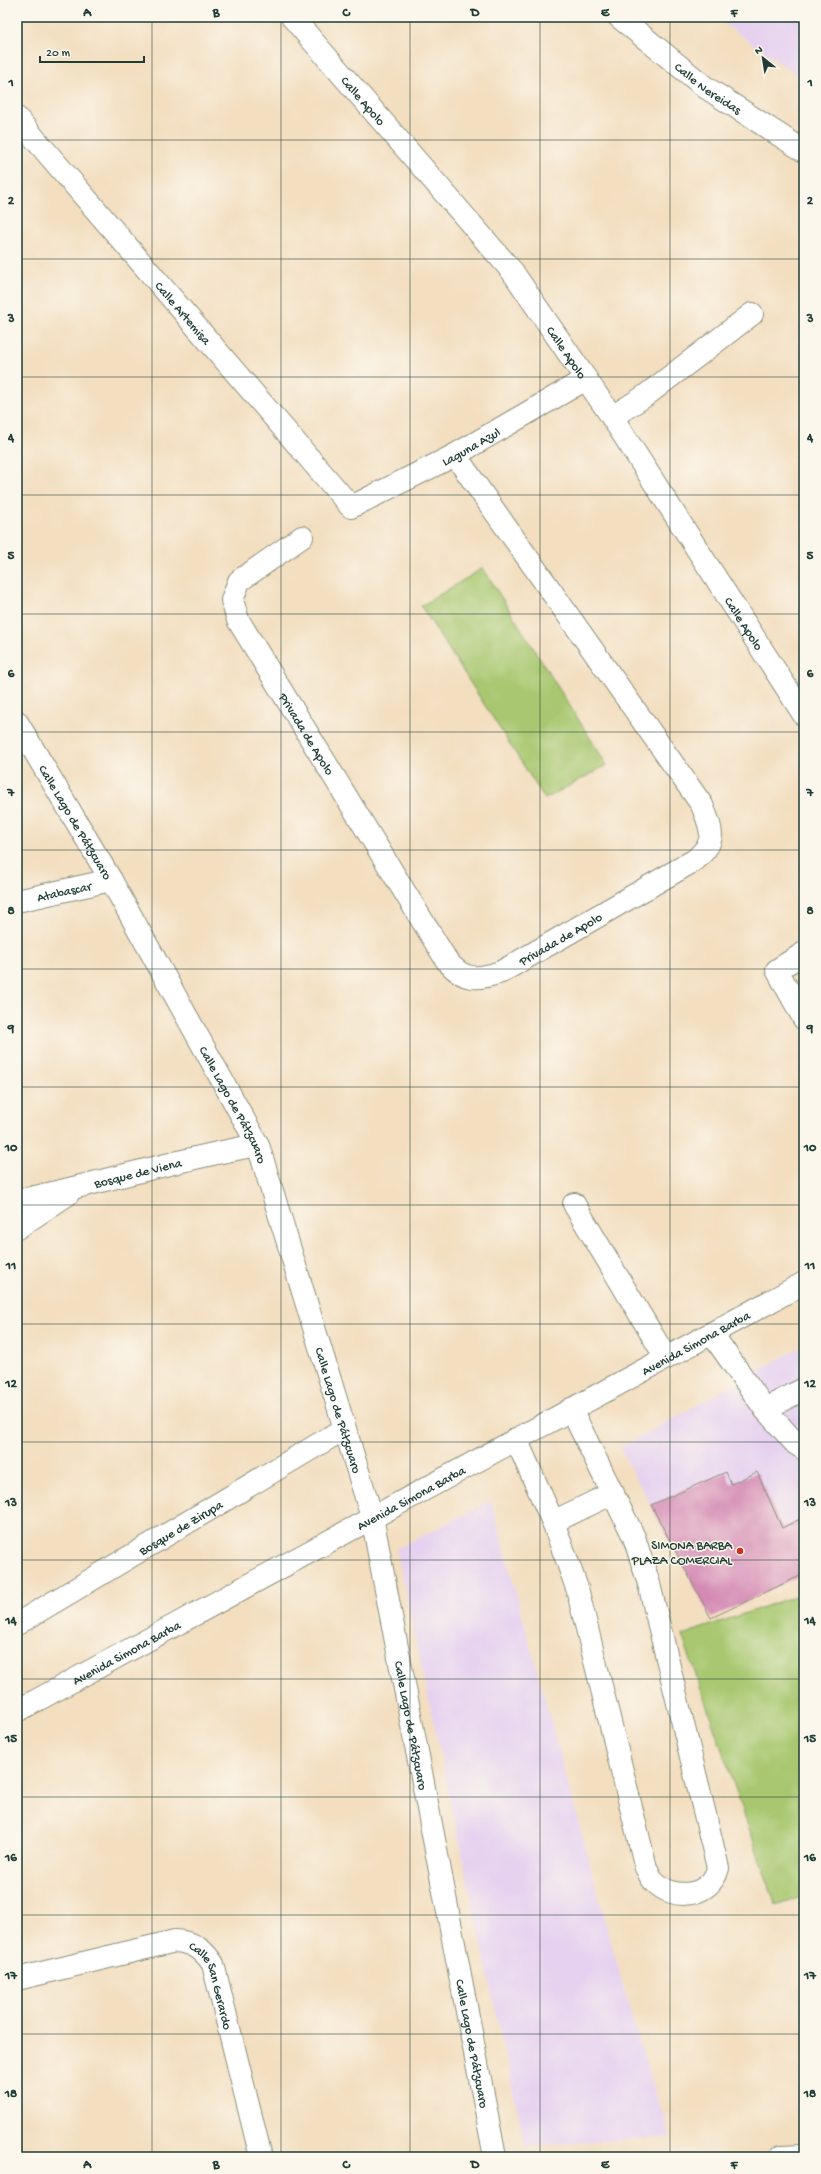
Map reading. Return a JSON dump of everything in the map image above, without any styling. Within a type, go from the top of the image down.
[{"type":"street","name":"Calle Apolo","points":[[292,17],[512,271],[612,417],[804,715]]},
{"type":"street","name":"Calle Nereidas","points":[[619,17],[706,86],[804,151]]},
{"type":"street","name":"Calle Artemisa","points":[[17,118],[351,507]]},
{"type":"street","points":[[612,417],[645,396],[752,314]]},
{"type":"street","name":"Laguna Azul","points":[[351,507],[455,455],[586,379]]},
{"type":"street","name":"Privada de Apolo","points":[[302,537],[239,581],[232,600],[238,620],[447,961],[456,971],[466,977],[484,978],[501,972],[695,860],[706,851],[711,842],[711,831],[702,805],[455,455]]},
{"type":"street","name":"Calle Lago de Pátzcuaro","points":[[17,722],[111,880],[258,1145],[372,1517],[495,2157]]},
{"type":"street","name":"Atabascar","points":[[17,901],[111,880]]},
{"type":"street","points":[[804,953],[777,970],[804,1019]]},
{"type":"street","name":"Bosque de Viena","points":[[17,1201],[76,1188],[210,1153],[258,1145]]},
{"type":"street","points":[[17,1228],[76,1188]]},
{"type":"street","points":[[574,1204],[666,1358]]},
{"type":"street","name":"Avenida Simona Barba","points":[[17,1711],[804,1283]]},
{"type":"street","points":[[712,1334],[765,1409],[795,1443],[804,1449]]},
{"type":"street","points":[[765,1409],[804,1389]]},
{"type":"street","points":[[516,1439],[552,1522],[578,1588],[646,1868],[652,1880],[657,1885],[672,1893],[685,1895],[693,1894],[708,1886],[713,1881],[718,1868],[717,1858],[649,1584],[634,1537],[571,1409]]},
{"type":"street","name":"Bosque de Zirupa","points":[[17,1624],[344,1429]]},
{"type":"street","points":[[552,1522],[613,1492]]},
{"type":"street","name":"Calle San Gerardo","points":[[17,1979],[175,1941],[186,1942],[206,1953],[214,1964],[261,2157]]},
{"type":"street","points":[[780,2157],[804,2156]]},
{"type":"shaded area","points":[[715,17],[804,17],[804,80]]},
{"type":"shaded area","points":[[804,1345],[804,1574],[711,1618],[620,1448]]},
{"type":"shaded area","points":[[491,1501],[633,2022],[670,2137],[525,2146],[396,1549]]},
{"type":"green space","points":[[483,568],[607,765],[545,799],[421,606]]},
{"type":"green space","points":[[804,1593],[804,1896],[776,1906],[682,1635]]},
{"type":"building","name":"SIMONA BARBA PLAZA COMERCIAL","points":[[726,1472],[731,1484],[757,1472],[782,1528],[804,1517],[804,1574],[711,1618],[651,1505]]},
{"type":"place","name":"SIMONA BARBA PLAZA COMERCIAL","points":[[740,1551]]}]
